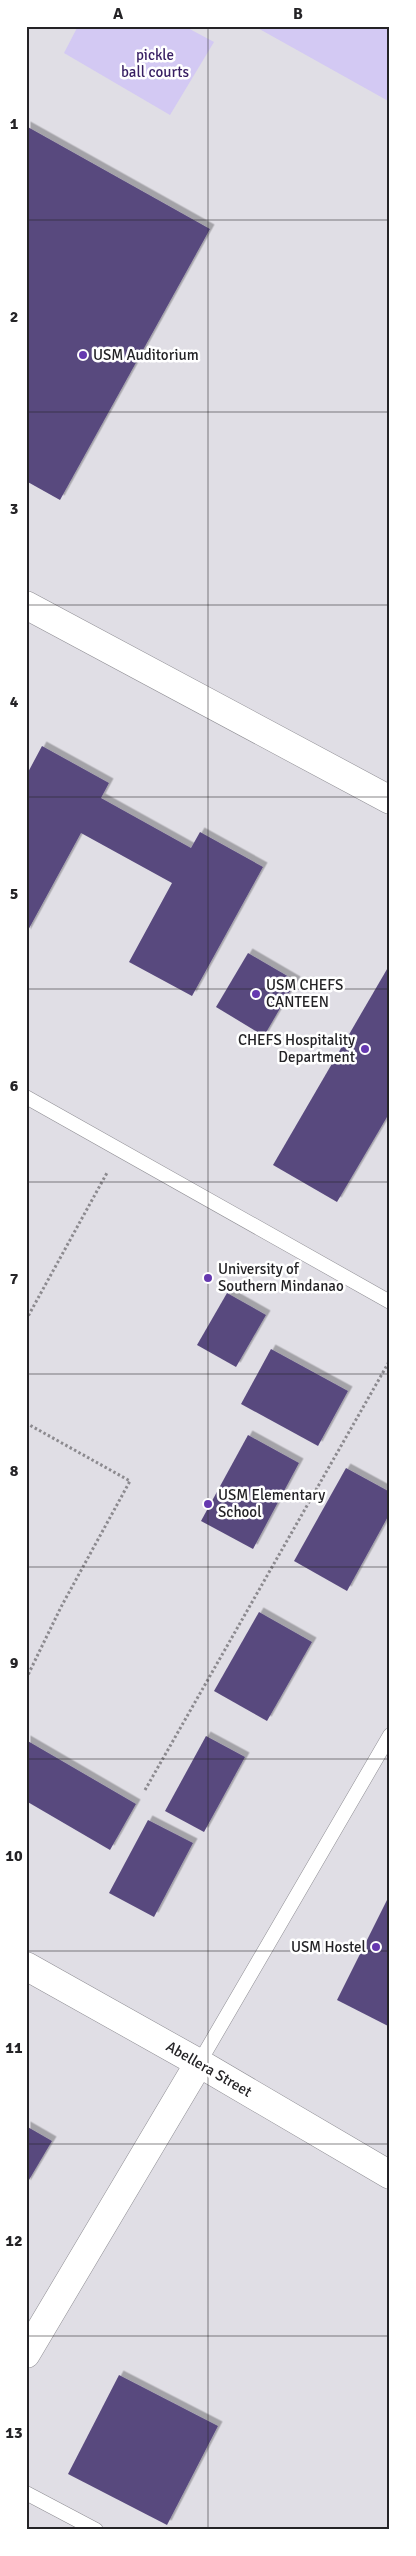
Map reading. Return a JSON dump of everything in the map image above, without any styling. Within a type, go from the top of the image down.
[{"type":"street","points":[[26,605],[390,800]]},
{"type":"street","name":"Abellera Street","points":[[26,1966],[198,2063],[390,2175]]},
{"type":"street","points":[[26,2354],[198,2063]]},
{"type":"lane","points":[[26,1097],[390,1302]]},
{"type":"lane","points":[[198,2063],[390,1735]]},
{"type":"lane","points":[[26,2493],[96,2530]]},
{"type":"path","points":[[26,1320],[120,1149]]},
{"type":"path","points":[[145,1790],[390,1360]]},
{"type":"path","points":[[26,1423],[130,1481],[61,1607],[26,1679]]},
{"type":"green space","name":"pickle ball courts","points":[[78,26],[184,26],[214,42],[170,115],[64,53]]},
{"type":"green space","points":[[254,26],[390,26],[390,102]]},
{"type":"building","name":"USM Auditorium","points":[[26,126],[210,229],[60,500],[26,481]]},
{"type":"building","points":[[42,746],[109,783],[101,798],[191,848],[200,832],[263,867],[192,996],[129,962],[172,883],[81,833],[26,934],[26,776]]},
{"type":"building","name":"USM CHEFS CANTEEN","points":[[248,953],[296,981],[264,1036],[216,1007]]},
{"type":"building","name":"CHEFS Hospitality Department","points":[[390,964],[390,1112],[337,1202],[273,1165]]},
{"type":"building","points":[[227,1293],[266,1315],[236,1367],[197,1345]]},
{"type":"building","points":[[271,1349],[348,1391],[318,1446],[241,1404]]},
{"type":"building","points":[[248,1435],[299,1463],[253,1549],[201,1521]]},
{"type":"building","points":[[346,1468],[390,1492],[390,1513],[347,1591],[294,1561]]},
{"type":"building","points":[[259,1612],[312,1642],[267,1721],[214,1691]]},
{"type":"building","points":[[206,1736],[245,1757],[204,1832],[165,1811]]},
{"type":"building","points":[[26,1740],[136,1804],[110,1850],[26,1801]]},
{"type":"building","points":[[148,1820],[193,1843],[154,1917],[109,1893]]},
{"type":"building","name":"USM Hostel","points":[[390,1894],[390,2027],[337,2000]]},
{"type":"building","points":[[26,2126],[52,2141],[26,2185]]},
{"type":"building","points":[[119,2375],[218,2426],[167,2525],[68,2474]]},
{"type":"place","name":"USM Auditorium","points":[[83,355]]},
{"type":"place","name":"USM CHEFS CANTEEN","points":[[256,994]]},
{"type":"place","name":"CHEFS Hospitality Department","points":[[365,1049]]},
{"type":"place","name":"University of Southern Mindanao","points":[[208,1278]]},
{"type":"place","name":"USM Elementary School","points":[[208,1504]]},
{"type":"place","name":"USM Hostel","points":[[376,1947]]}]
